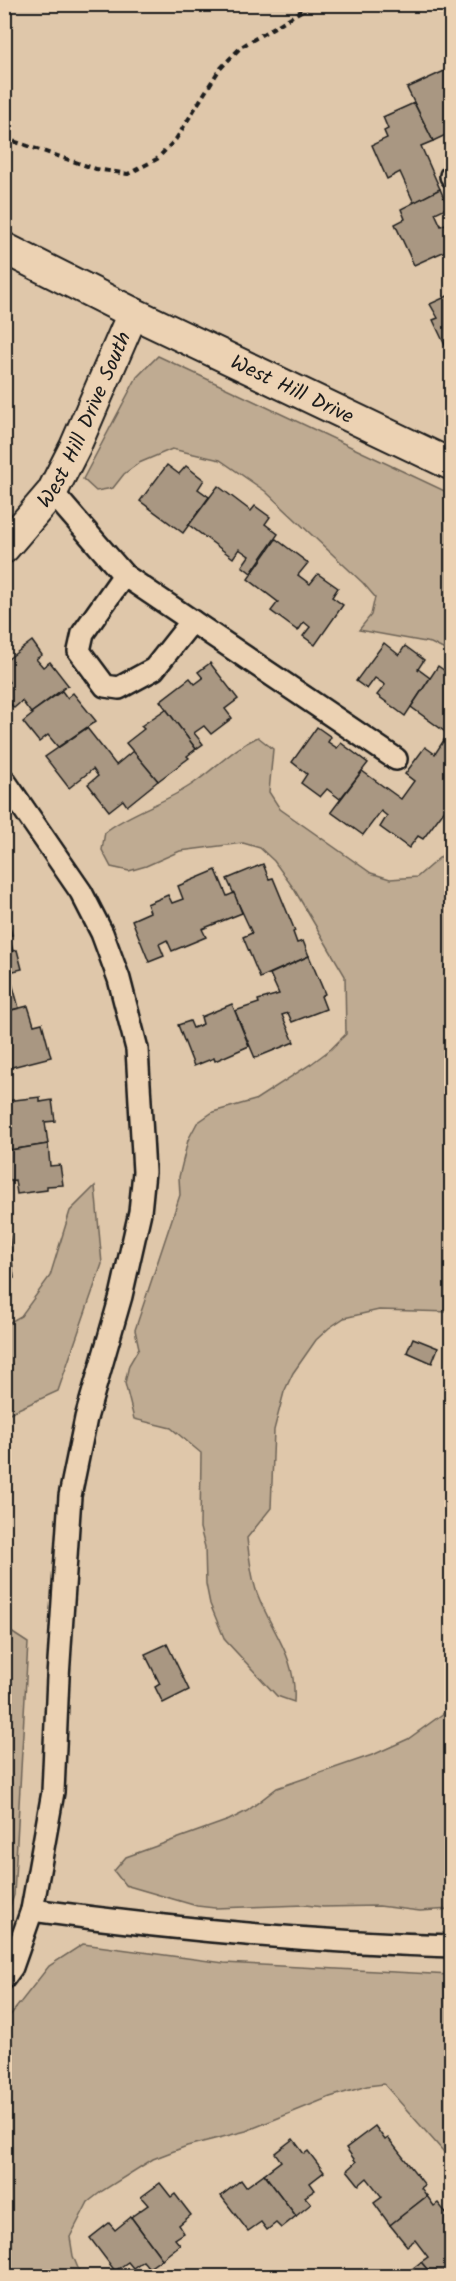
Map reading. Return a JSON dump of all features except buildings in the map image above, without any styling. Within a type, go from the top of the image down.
[{"type":"street","name":"West Hill Drive","points":[[4,248],[133,313],[452,465]]},
{"type":"street","name":"West Hill Drive South","points":[[4,548],[52,492],[75,447],[133,313]]},
{"type":"street","points":[[52,492],[124,575],[396,759]]},
{"type":"street","points":[[124,575],[83,633],[80,651],[105,686],[119,688],[154,669],[192,621]]},
{"type":"street","points":[[4,780],[81,892],[102,933],[119,980],[137,1050],[144,1172],[140,1212],[121,1296],[86,1418],[70,1496],[53,1792],[32,1910],[12,1967],[4,1978]]},
{"type":"street","points":[[32,1910],[138,1924],[271,1937],[452,1946]]},
{"type":"path","points":[[4,138],[96,169],[128,174],[157,159],[176,139],[219,70],[241,47],[313,4]]},
{"type":"shaded area","points":[[158,356],[451,494],[451,653],[431,643],[359,630],[371,615],[375,597],[265,491],[220,460],[172,449],[139,463],[124,474],[113,488],[96,491],[83,479],[137,377]]},
{"type":"shaded area","points":[[258,737],[273,749],[269,792],[280,809],[371,873],[390,879],[417,877],[452,847],[451,1312],[379,1310],[344,1318],[316,1340],[293,1373],[284,1392],[274,1430],[271,1508],[247,1538],[257,1593],[292,1671],[294,1702],[277,1696],[225,1640],[210,1604],[206,1584],[205,1547],[200,1528],[201,1453],[171,1428],[134,1419],[125,1383],[129,1365],[139,1348],[135,1330],[180,1195],[179,1177],[188,1140],[197,1123],[213,1112],[255,1100],[331,1049],[346,1034],[345,976],[294,889],[274,861],[260,848],[243,843],[180,851],[129,871],[111,867],[102,850],[105,832],[126,818],[183,790],[240,747]]},
{"type":"shaded area","points":[[95,1186],[102,1264],[58,1391],[5,1415],[5,1325],[21,1316],[50,1276],[70,1211]]},
{"type":"shaded area","points":[[5,1628],[28,1643],[14,1895],[5,1921]]},
{"type":"shaded area","points":[[451,1708],[451,1909],[420,1911],[379,1906],[305,1905],[215,1908],[197,1906],[125,1885],[114,1871],[126,1857],[229,1820],[247,1811],[277,1788],[375,1754],[408,1739]]},
{"type":"shaded area","points":[[83,1944],[224,1963],[451,1975],[451,2160],[384,2084],[367,2086],[330,2097],[246,2131],[187,2146],[153,2159],[88,2202],[70,2237],[79,2276],[5,2276],[5,2022],[49,1966]]}]
